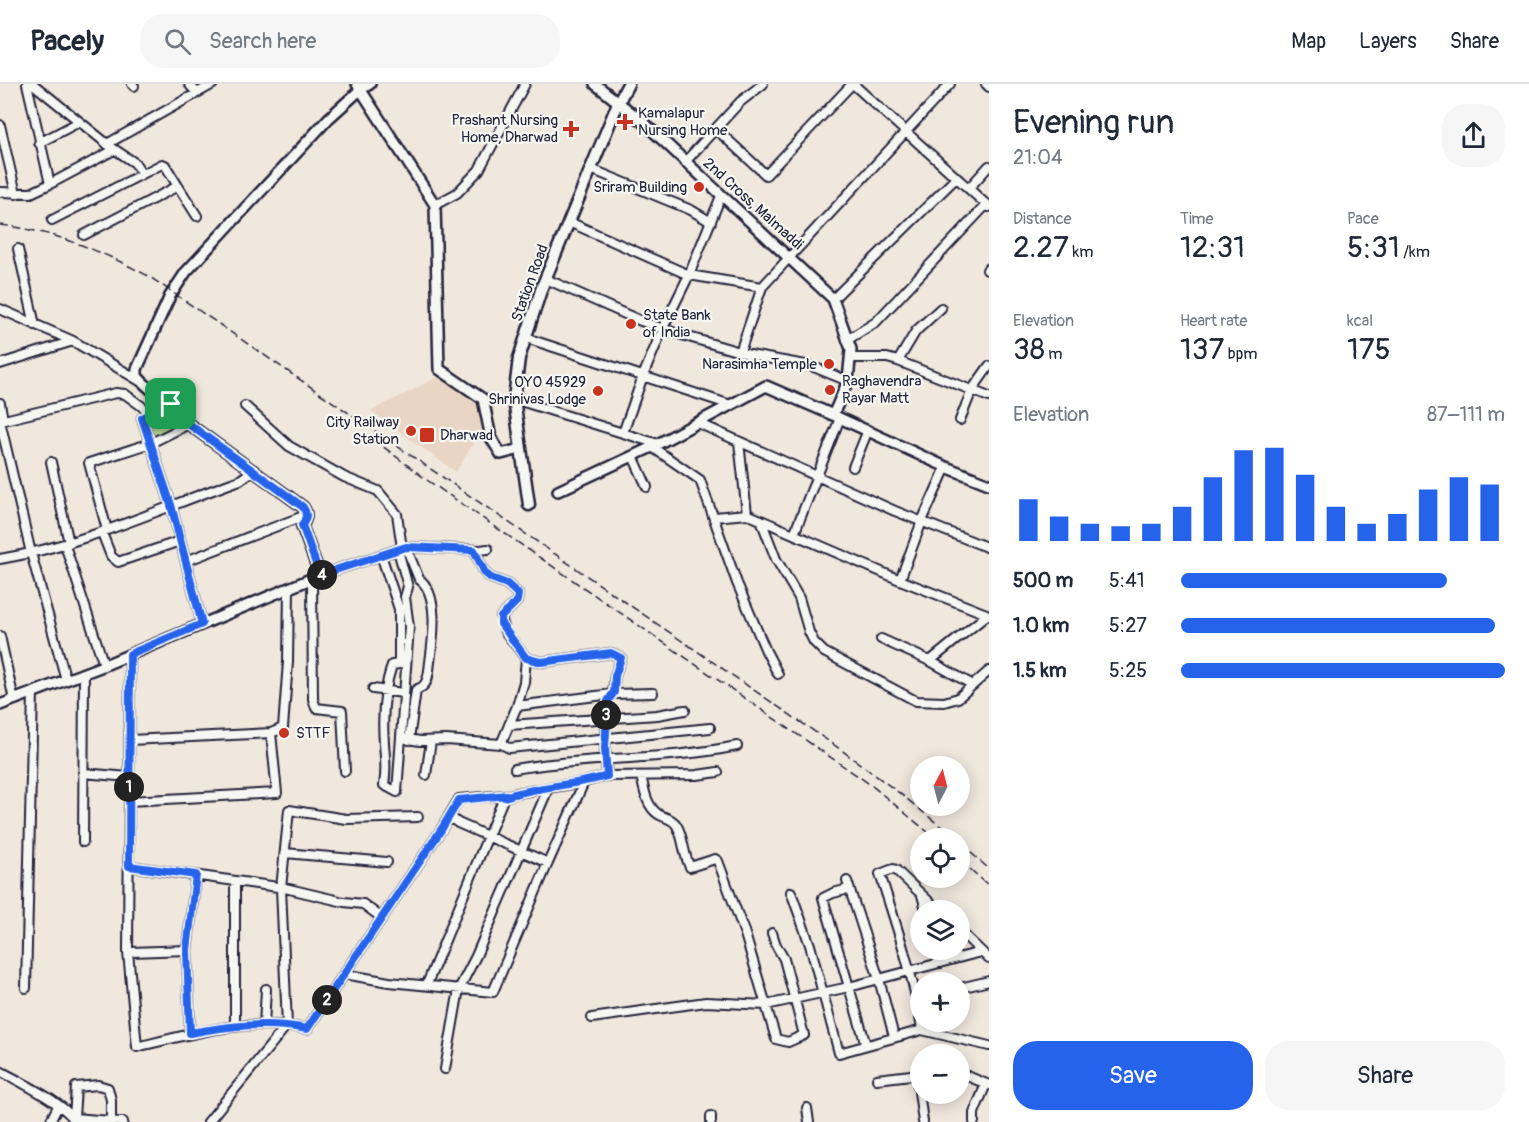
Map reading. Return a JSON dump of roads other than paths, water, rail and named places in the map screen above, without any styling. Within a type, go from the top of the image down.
[{"type":"main road","name":"Station Road","points":[[529,505],[514,399],[519,358],[546,279],[618,103],[628,84]]},
{"type":"street","points":[[27,84],[50,184]]},
{"type":"street","points":[[33,84],[111,147],[135,163],[142,174]]},
{"type":"street","points":[[189,84],[197,93]]},
{"type":"street","points":[[0,192],[16,194],[36,192],[213,84]]},
{"type":"street","points":[[142,382],[137,376],[137,369],[170,296],[186,272],[358,87],[370,84]]},
{"type":"street","points":[[435,205],[456,193],[479,170],[525,84]]},
{"type":"street","name":"2nd Cross, Malmaddi","points":[[594,84],[642,121],[833,299],[851,349],[848,381],[837,416]]},
{"type":"street","points":[[685,162],[740,102],[763,84]]},
{"type":"street","points":[[716,129],[766,175],[853,84],[988,205],[876,322],[847,340]]},
{"type":"street","points":[[740,352],[762,287],[950,84]]},
{"type":"street","points":[[358,87],[435,205],[439,369],[483,399],[491,438],[501,454],[520,449]]},
{"type":"street","points":[[39,143],[79,122]]},
{"type":"street","points":[[0,124],[4,161],[16,194]]},
{"type":"street","points":[[52,220],[163,164],[197,216]]},
{"type":"street","points":[[969,188],[989,166]]},
{"type":"street","points":[[591,169],[691,210],[711,222]]},
{"type":"street","points":[[833,299],[957,177]]},
{"type":"street","points":[[84,235],[178,186]]},
{"type":"street","points":[[623,433],[642,376],[689,275],[721,196]]},
{"type":"street","points":[[569,222],[689,275],[762,287]]},
{"type":"street","points":[[18,249],[35,325]]},
{"type":"street","points":[[546,279],[612,309],[663,328],[740,352],[811,366],[848,381]]},
{"type":"street","points":[[898,361],[916,331],[941,308]]},
{"type":"street","points":[[0,309],[73,341],[142,382],[171,404],[189,424],[254,470],[306,511],[302,525],[316,577],[313,699],[316,708],[342,711],[345,771]]},
{"type":"street","points":[[526,338],[731,405]]},
{"type":"street","points":[[0,364],[73,341]]},
{"type":"street","points":[[850,358],[887,358],[898,361],[989,397]]},
{"type":"street","points":[[960,420],[972,390],[989,366]]},
{"type":"street","points":[[558,491],[655,446],[766,386],[989,484]]},
{"type":"street","points":[[1,420],[116,393],[125,394],[151,414]]},
{"type":"street","points":[[514,399],[623,433],[655,446],[700,480],[737,583],[778,674]]},
{"type":"street","points":[[0,403],[1,420],[31,553],[66,680]]},
{"type":"street","points":[[171,404],[142,418],[171,505],[202,624]]},
{"type":"street","points":[[245,406],[289,446],[344,477],[378,491],[397,514],[408,587],[405,597],[409,627],[403,693],[405,739]]},
{"type":"street","points":[[794,534],[837,416]]},
{"type":"street","points":[[698,423],[989,548]]},
{"type":"street","points":[[180,542],[118,562],[111,556],[89,463],[151,443],[189,424]]},
{"type":"street","points":[[853,467],[868,430]]},
{"type":"street","points":[[739,442],[747,514]]},
{"type":"street","points":[[633,456],[647,487]]},
{"type":"street","points":[[51,462],[67,544],[104,665]]},
{"type":"street","points":[[900,580],[922,521],[946,467]]},
{"type":"street","points":[[0,559],[67,544],[104,532],[240,480],[254,470]]},
{"type":"street","points":[[714,517],[747,514],[988,615],[930,661]]},
{"type":"street","points":[[186,561],[306,515]]},
{"type":"street","points":[[761,520],[776,559],[799,598],[809,632],[814,642],[824,652],[916,701],[944,702],[958,698],[989,671]]},
{"type":"street","points":[[381,555],[399,609],[399,664],[392,665],[386,690],[384,742],[387,764],[384,785],[397,792],[405,739],[416,690],[424,685],[428,677],[434,629],[430,595],[402,548]]},
{"type":"street","points":[[0,705],[104,665],[316,577],[402,548],[488,549]]},
{"type":"street","points":[[474,550],[485,573],[507,584],[518,594],[517,601],[501,617],[501,624],[526,658],[541,662],[611,653],[621,658],[612,694],[608,701],[607,776]]},
{"type":"street","points":[[130,740],[271,733],[283,728],[290,588]]},
{"type":"street","points":[[0,636],[14,700]]},
{"type":"street","points":[[881,639],[930,661],[973,685]]},
{"type":"street","points":[[130,654],[128,952],[137,1047],[190,1033],[235,1025],[287,1025],[307,1029],[459,800],[507,795],[504,797],[489,837],[455,912],[427,984]]},
{"type":"street","points":[[501,744],[524,682],[526,658]]},
{"type":"street","points":[[83,842],[84,673]]},
{"type":"street","points":[[373,689],[403,693]]},
{"type":"street","points":[[26,988],[33,692]]},
{"type":"street","points":[[517,706],[612,694],[653,693]]},
{"type":"street","points":[[509,725],[657,715],[686,710]]},
{"type":"street","points":[[405,739],[501,744],[508,748],[710,728]]},
{"type":"street","points":[[129,801],[277,793],[271,733]]},
{"type":"street","points":[[426,775],[431,741]]},
{"type":"street","points":[[515,769],[541,764],[696,753],[737,746]]},
{"type":"street","points":[[504,797],[607,776],[697,775],[718,772]]},
{"type":"street","points":[[83,773],[129,777]]},
{"type":"street","points":[[641,776],[644,791],[652,809],[659,815],[670,819],[677,826],[690,867],[715,859],[718,861],[745,934],[776,1039],[788,1042],[804,1035],[784,959],[772,933]]},
{"type":"street","points":[[344,974],[390,982],[493,992],[584,782]]},
{"type":"street","points":[[445,1069],[459,988],[548,789]]},
{"type":"street","points":[[208,1122],[287,1025],[281,888],[289,810],[346,819],[418,817]]},
{"type":"street","points":[[449,816],[459,823],[548,863]]},
{"type":"street","points":[[285,853],[387,862]]},
{"type":"street","points":[[129,866],[281,888],[344,902],[363,903],[382,918]]},
{"type":"street","points":[[910,970],[880,874],[893,869],[927,900]]},
{"type":"street","points":[[190,1033],[187,950],[196,875]]},
{"type":"street","points":[[235,881],[235,1025]]},
{"type":"street","points":[[866,1045],[823,898],[848,885],[879,979],[894,1037]]},
{"type":"street","points":[[791,892],[810,945],[839,1053],[914,1032]]},
{"type":"street","points":[[921,894],[923,900]]},
{"type":"street","points":[[970,942],[989,960]]},
{"type":"street","points":[[131,952],[187,950]]},
{"type":"street","points":[[592,1018],[706,1002],[766,1005],[796,1000],[981,952]]},
{"type":"street","points":[[970,986],[989,981]]},
{"type":"street","points":[[264,1025],[266,989]]},
{"type":"street","points":[[930,1032],[989,1046]]},
{"type":"street","points":[[0,1071],[26,1084],[74,1120],[123,1122]]},
{"type":"street","points":[[878,1079],[910,1075]]},
{"type":"street","points":[[970,1077],[987,1084],[974,1113],[974,1122]]},
{"type":"street","points":[[74,1120],[76,1087],[98,1085],[108,1089],[111,1100],[111,1120]]},
{"type":"street","points":[[921,1104],[923,1122]]},
{"type":"street","points":[[50,1122],[58,1106]]},
{"type":"street","points":[[807,1108],[809,1122]]},
{"type":"railway","points":[[0,225],[59,237],[114,259],[150,277],[840,749],[943,828]]},
{"type":"railway","points":[[373,439],[427,480],[871,785],[923,828]]},
{"type":"railway","points":[[970,852],[989,869]]},
{"type":"railway","points":[[970,869],[989,886]]},
{"type":"place","name":"Kamalapur Nursing Home","points":[[625,122]]},
{"type":"place","name":"Prashant Nursing Home, Dharwad","points":[[571,129]]},
{"type":"place","name":"Sriram Building","points":[[699,187]]},
{"type":"place","name":"State Bank of India","points":[[631,324]]},
{"type":"place","name":"Narasimha Temple","points":[[829,364]]},
{"type":"place","name":"Raghavendra Rayar Matt","points":[[830,390]]},
{"type":"place","name":"OYO 45929 Shrinivas Lodge","points":[[598,391]]},
{"type":"place","name":"City Railway Station","points":[[411,431]]},
{"type":"place","name":"Dharwad","points":[[427,435]]},
{"type":"place","name":"STTF","points":[[284,733]]}]
